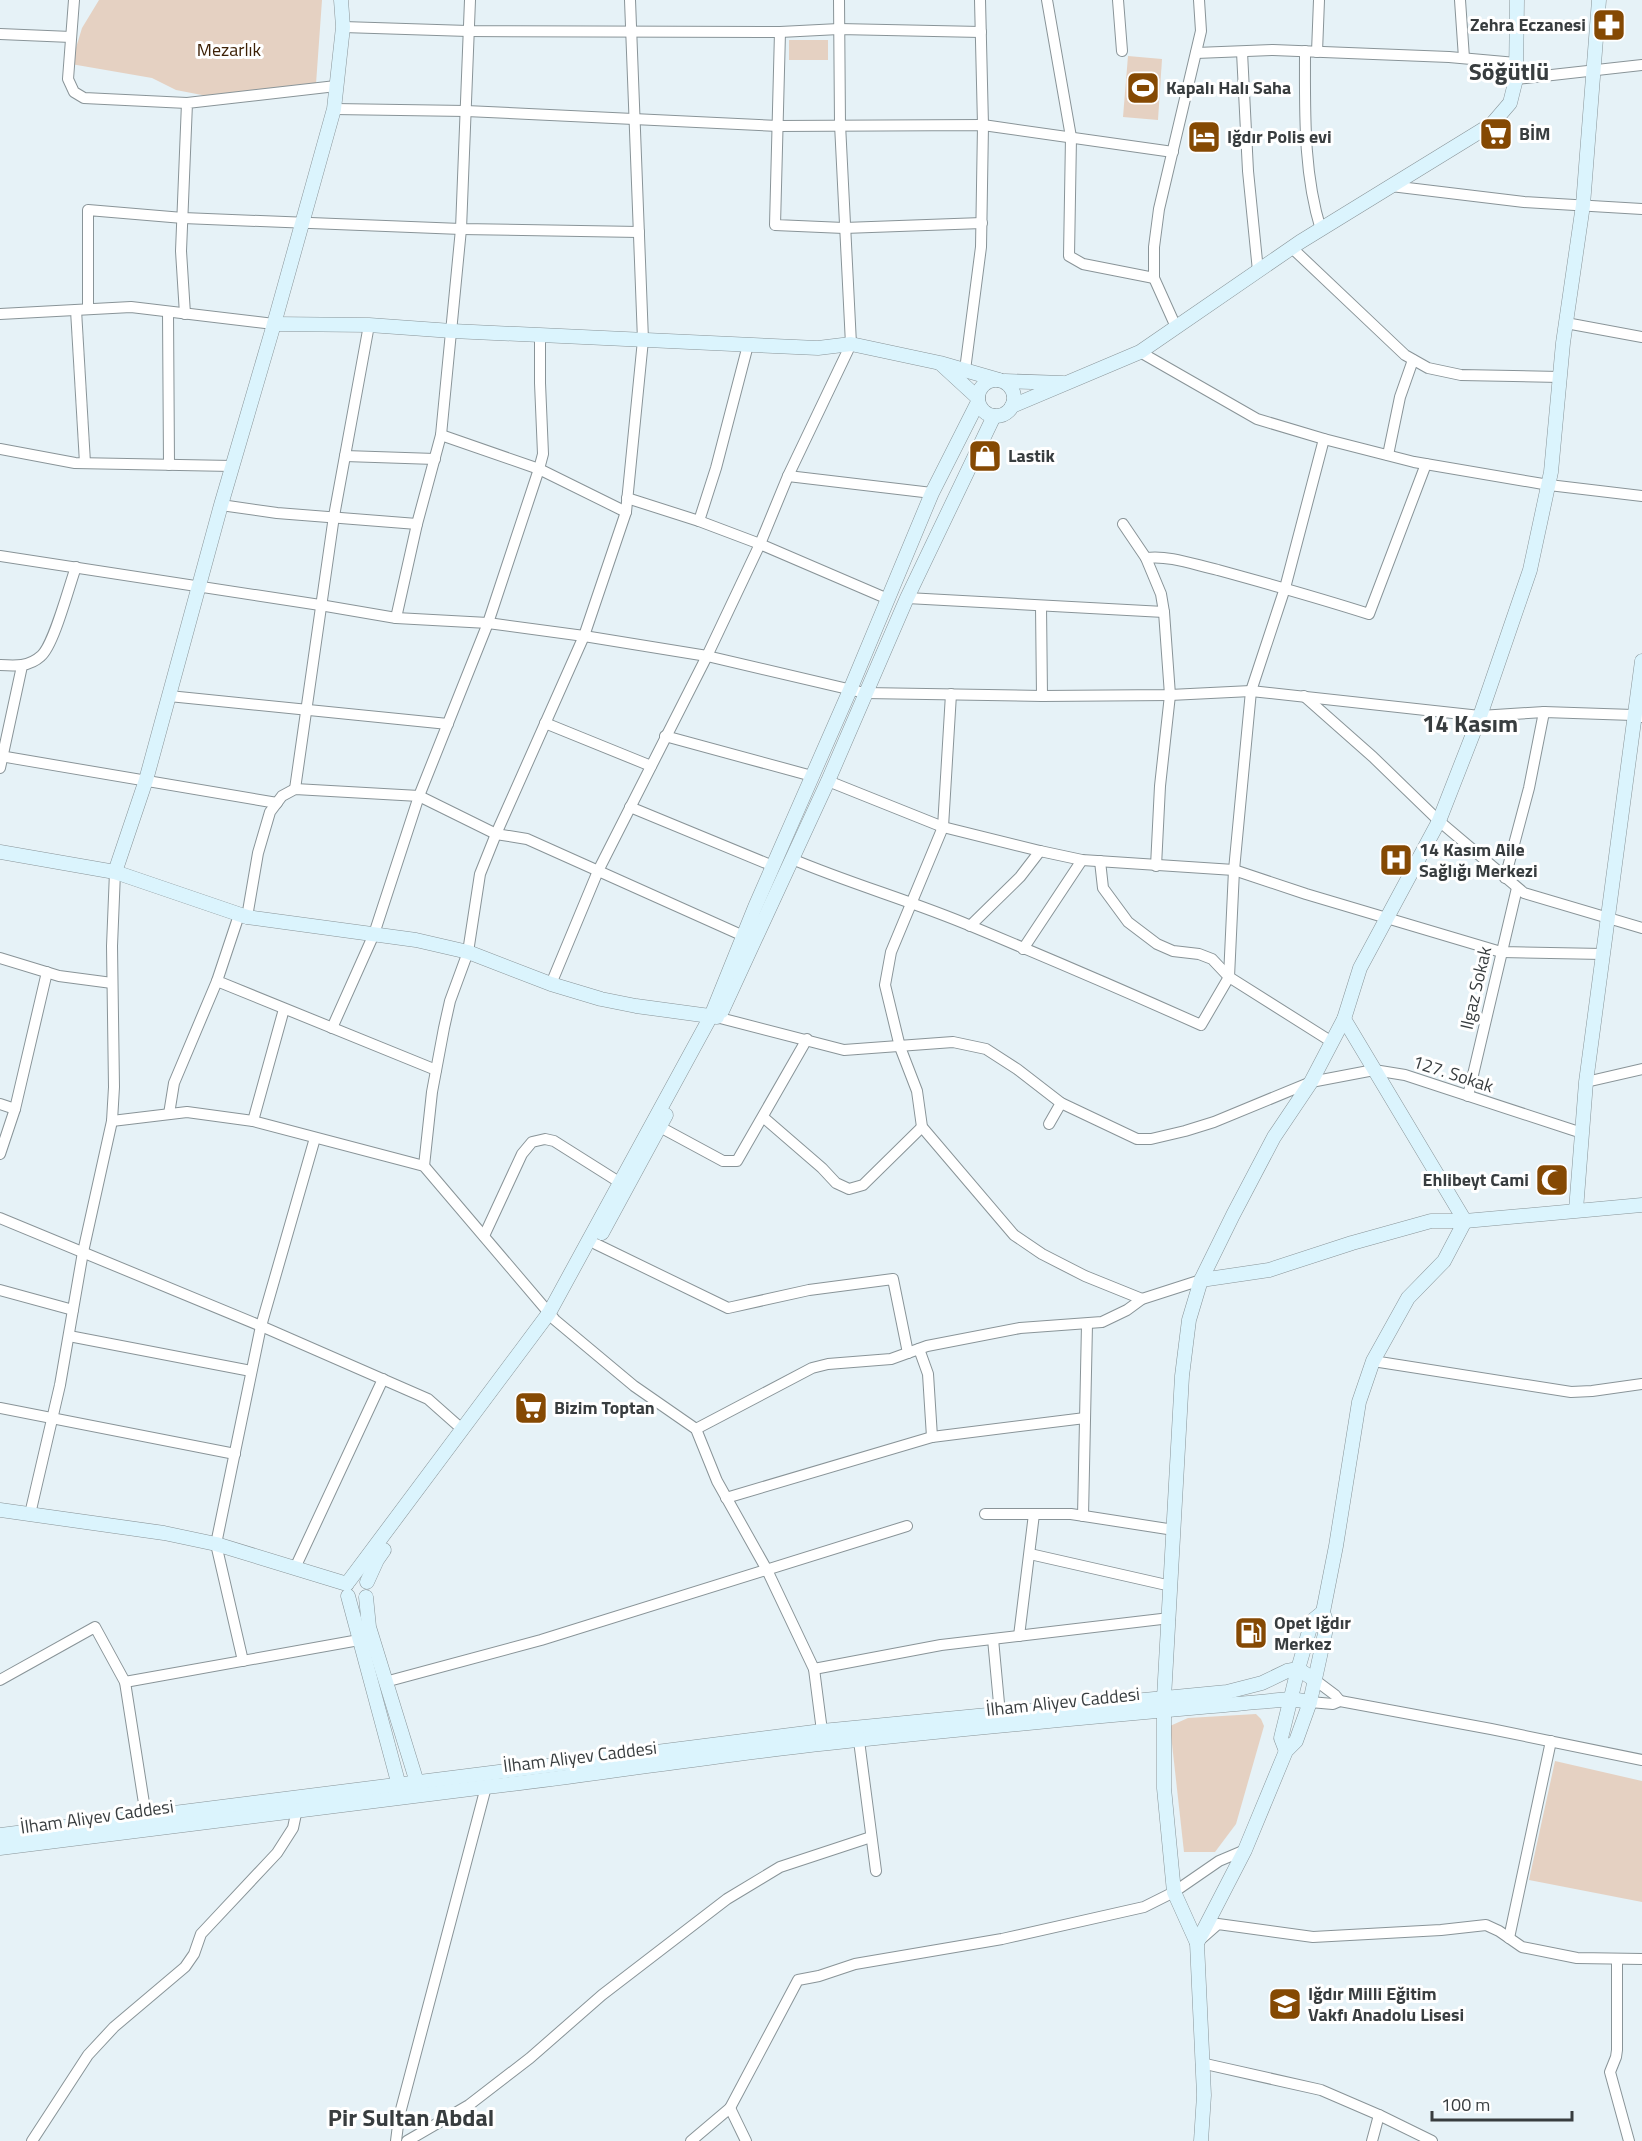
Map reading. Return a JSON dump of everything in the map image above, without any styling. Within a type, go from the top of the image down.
[{"type":"street","points":[[74,0],[68,79],[71,90],[84,98],[187,103],[336,86]]},
{"type":"street","points":[[30,1514],[53,1418],[83,1252],[112,1121],[114,1087],[112,946],[115,872],[146,780],[221,505],[334,109],[343,27],[341,0]]},
{"type":"street","points":[[396,618],[417,524],[441,435],[461,229],[470,0]]},
{"type":"street","points":[[424,1166],[436,1070],[450,1001],[468,952],[480,874],[584,636],[626,512],[643,340],[630,0]]},
{"type":"street","points":[[551,984],[598,871],[707,656],[760,544],[788,476],[851,344],[840,124],[839,0]]},
{"type":"street","points":[[965,370],[981,256],[980,0]]},
{"type":"street","points":[[1047,0],[1071,137],[1069,256],[1083,264],[1154,278]]},
{"type":"street","points":[[1118,0],[1122,51]]},
{"type":"street","points":[[1176,327],[1154,278],[1154,247],[1159,209],[1201,31],[1199,0]]},
{"type":"street","points":[[1319,0],[1311,52],[1306,140],[1315,210],[1321,230]]},
{"type":"street","points":[[1460,0],[1464,58]]},
{"type":"street","points":[[940,363],[978,400],[984,411],[994,416],[1004,413],[1012,406],[1140,352],[1292,248],[1492,124],[1510,103],[1516,79],[1517,0]]},
{"type":"street","points":[[1201,2141],[1204,2113],[1197,1943],[1174,1892],[1164,1788],[1164,1703],[1182,1376],[1189,1320],[1201,1280],[1274,1137],[1311,1082],[1344,1019],[1360,968],[1438,821],[1479,716],[1530,570],[1549,485],[1566,323],[1583,205],[1599,0]]},
{"type":"street","points":[[343,27],[468,31],[780,32],[839,29],[981,32]]},
{"type":"street","points":[[780,32],[775,225],[844,228],[982,223]]},
{"type":"street","points":[[0,34],[71,37]]},
{"type":"street","points":[[1196,54],[1242,51],[1311,52],[1464,58],[1516,63]]},
{"type":"street","points":[[1242,51],[1248,171],[1258,271]]},
{"type":"street","points":[[1516,79],[1642,65]]},
{"type":"street","points":[[184,314],[181,251],[187,103]]},
{"type":"street","points":[[334,109],[466,111],[778,126],[982,125],[1173,152]]},
{"type":"street","points":[[1391,186],[1524,202],[1642,209]]},
{"type":"street","points":[[88,309],[88,210],[183,218],[461,229],[639,232]]},
{"type":"street","points":[[1292,248],[1405,355],[1428,368],[1461,375],[1560,377]]},
{"type":"street","points":[[0,314],[131,307],[274,324],[369,325],[818,348],[851,344],[940,363],[1002,381],[1013,395],[1012,406]]},
{"type":"street","points":[[76,310],[85,463]]},
{"type":"street","points":[[168,312],[169,465]]},
{"type":"street","points":[[1566,323],[1642,337]]},
{"type":"street","points":[[295,789],[334,516],[369,325]]},
{"type":"street","points":[[332,1028],[374,934],[419,796],[488,623],[539,469],[543,454],[540,335]]},
{"type":"street","points":[[699,521],[716,468],[748,345]]},
{"type":"street","points":[[1140,352],[1257,419],[1324,439],[1426,464],[1549,485],[1642,496]]},
{"type":"street","points":[[1388,456],[1400,397],[1413,360]]},
{"type":"street","points":[[418,1788],[369,1627],[367,1582],[377,1560],[552,1316],[596,1244],[660,1127],[715,1017],[749,938],[773,866],[850,690],[932,493],[978,400],[980,388],[994,380],[1068,384]]},
{"type":"street","points":[[749,938],[792,860],[907,598],[994,416]]},
{"type":"street","points":[[441,435],[539,469],[626,512]]},
{"type":"street","points":[[792,860],[970,926],[1089,975],[1201,1025],[1228,976],[1234,870],[1251,691],[1285,588],[1324,439]]},
{"type":"street","points":[[0,449],[85,463],[232,466]]},
{"type":"street","points":[[345,456],[435,459]]},
{"type":"street","points":[[1146,558],[1187,562],[1285,588],[1369,614],[1426,464]]},
{"type":"street","points":[[788,476],[932,493]]},
{"type":"street","points":[[627,498],[760,544],[888,599]]},
{"type":"street","points":[[221,505],[277,513],[417,524]]},
{"type":"street","points":[[1123,524],[1146,558],[1161,594],[1164,612],[1170,695],[1160,786],[1156,866]]},
{"type":"street","points":[[0,556],[396,618],[488,623],[584,636],[707,656],[865,693],[1042,696],[1170,695],[1251,691],[1479,716],[1544,712],[1638,716]]},
{"type":"street","points":[[0,665],[22,666],[41,656],[49,644],[76,567]]},
{"type":"street","points":[[907,598],[1164,612]]},
{"type":"street","points":[[1041,606],[1042,696]]},
{"type":"street","points":[[1575,1210],[1586,1082],[1638,716],[1642,661]]},
{"type":"street","points":[[0,768],[22,666]]},
{"type":"street","points":[[951,694],[943,827],[891,952],[885,985],[900,1047],[917,1092],[922,1127],[1014,1234],[1042,1254],[1084,1276],[1142,1299]]},
{"type":"street","points":[[169,696],[448,724]]},
{"type":"street","points":[[1304,696],[1373,757],[1438,821],[1524,893],[1608,916],[1642,928]]},
{"type":"street","points":[[1505,878],[1529,788],[1544,712]]},
{"type":"street","points":[[546,723],[651,766]]},
{"type":"street","points":[[665,736],[813,776]]},
{"type":"street","points":[[1,756],[277,803]]},
{"type":"street","points":[[828,781],[943,827],[1082,860],[1234,870],[1501,952],[1603,954]]},
{"type":"street","points":[[169,1114],[174,1083],[243,916],[270,812],[282,796],[295,789],[419,796],[496,834],[527,839],[749,938]]},
{"type":"street","points":[[630,807],[773,866]]},
{"type":"street","points":[[970,926],[1020,877],[1040,850]]},
{"type":"street","points":[[0,852],[115,872],[243,916],[416,940],[468,952],[551,984],[601,999],[627,1005],[715,1017]]},
{"type":"street","points":[[1023,949],[1082,860]]},
{"type":"street","points":[[1100,861],[1103,888],[1128,922],[1157,944],[1173,951],[1199,954],[1212,960],[1228,976],[1332,1042]]},
{"type":"street","name":"Ilgaz Sokak","points":[[1468,1095],[1517,888]]},
{"type":"street","points":[[0,958],[59,976],[112,983]]},
{"type":"street","points":[[0,1154],[15,1109],[47,972]]},
{"type":"street","points":[[217,981],[436,1070]]},
{"type":"street","points":[[253,1121],[284,1009]]},
{"type":"street","points":[[400,1791],[359,1640],[348,1587],[463,1430],[552,1316],[619,1182],[715,1017]]},
{"type":"street","name":"127. Sokak","points":[[715,1017],[844,1050],[953,1042],[986,1049],[1017,1069],[1060,1103],[1137,1139],[1151,1139],[1214,1122],[1311,1082],[1374,1070],[1406,1075],[1582,1132]]},
{"type":"street","points":[[1344,1019],[1465,1221]]},
{"type":"street","points":[[660,1127],[723,1161],[736,1161],[807,1039]]},
{"type":"street","points":[[1586,1082],[1642,1069]]},
{"type":"street","points":[[1049,1124],[1060,1103]]},
{"type":"street","points":[[0,1104],[15,1109]]},
{"type":"street","points":[[112,1121],[187,1112],[253,1121],[424,1166],[552,1316],[634,1386],[696,1429],[717,1481],[767,1570],[814,1669],[825,1737]]},
{"type":"street","points":[[763,1117],[836,1183],[849,1189],[863,1185],[922,1127]]},
{"type":"street","points":[[243,1661],[216,1544],[261,1326],[315,1138]]},
{"type":"street","points":[[484,1236],[522,1154],[532,1142],[545,1139],[554,1141],[619,1182]]},
{"type":"street","points":[[696,1429],[812,1368],[828,1364],[891,1359],[913,1351],[1020,1328],[1102,1322],[1127,1310],[1142,1299],[1201,1280],[1269,1270],[1352,1243],[1431,1221],[1465,1221],[1642,1205]]},
{"type":"street","points":[[0,1218],[261,1326],[428,1399],[463,1430]]},
{"type":"street","points":[[1197,1943],[1245,1850],[1286,1751],[1296,1741],[1310,1702],[1327,1624],[1323,1612],[1359,1402],[1373,1362],[1378,1349],[1408,1298],[1444,1261],[1465,1221]]},
{"type":"street","points":[[596,1244],[728,1308],[809,1290],[893,1279],[913,1351],[928,1374],[932,1437]]},
{"type":"street","points":[[0,1290],[74,1310]]},
{"type":"street","points":[[1083,1516],[1087,1324]]},
{"type":"street","points":[[69,1336],[251,1371]]},
{"type":"street","points":[[1373,1362],[1571,1392],[1642,1384]]},
{"type":"street","points":[[295,1568],[383,1379]]},
{"type":"street","points":[[0,1408],[234,1454]]},
{"type":"street","points":[[726,1497],[932,1437],[1085,1418]]},
{"type":"street","points":[[0,1510],[164,1533],[216,1544],[348,1587],[357,1600],[366,1597]]},
{"type":"street","points":[[985,1514],[1083,1516],[1174,1530]]},
{"type":"street","points":[[1019,1636],[1034,1514]]},
{"type":"street","points":[[386,1682],[541,1640],[907,1526]]},
{"type":"street","points":[[1030,1554],[1171,1586]]},
{"type":"street","points":[[348,1587],[356,1577],[367,1582]]},
{"type":"street","points":[[1286,1751],[1281,1738],[1298,1669],[1312,1621],[1323,1612]]},
{"type":"street","points":[[814,1669],[941,1645],[1170,1618]]},
{"type":"street","points":[[0,1680],[95,1627],[125,1682],[146,1816]]},
{"type":"street","points":[[993,1639],[1000,1714]]},
{"type":"street","points":[[125,1682],[359,1640]]},
{"type":"street","points":[[1164,1703],[1227,1692],[1262,1683],[1287,1671],[1298,1669],[1340,1701]]},
{"type":"street","points":[[1164,1703],[1291,1699],[1333,1704],[1340,1701],[1642,1760]]},
{"type":"street","name":"İlham Aliyev Caddesi","points":[[0,1848],[297,1809],[418,1788],[1000,1714],[1164,1703]]},
{"type":"street","name":"İlham Aliyev Caddesi","points":[[858,1733],[1068,1720],[1164,1703]]},
{"type":"street","points":[[858,1733],[876,1871]]},
{"type":"street","name":"İlham Aliyev Caddesi","points":[[418,1788],[486,1787],[825,1737]]},
{"type":"street","points":[[1509,1938],[1551,1741]]},
{"type":"street","points":[[396,2141],[399,2117],[486,1787]]},
{"type":"street","name":"İlham Aliyev Caddesi","points":[[0,1835],[146,1816],[400,1791]]},
{"type":"street","points":[[32,2141],[88,2055],[114,2027],[185,1968],[194,1954],[201,1934],[277,1853],[293,1828],[297,1809]]},
{"type":"street","points":[[407,2141],[469,2105],[530,2058],[602,1995],[727,1899],[780,1867],[871,1838]]},
{"type":"street","points":[[691,2141],[730,2108],[798,1980],[819,1976],[855,1964],[1002,1939],[1144,1907],[1174,1892],[1219,1861],[1245,1850]]},
{"type":"street","points":[[1197,1943],[1218,1924],[1313,1937],[1441,1930],[1486,1925],[1522,1947],[1578,1958],[1642,1959]]},
{"type":"street","points":[[1617,1959],[1617,2050],[1610,2072],[1629,2141]]},
{"type":"street","points":[[1201,2063],[1321,2090],[1432,2141]]},
{"type":"street","points":[[730,2108],[746,2141]]},
{"type":"street","points":[[1372,2141],[1379,2115]]},
{"type":"green space","name":"Mezarlık","points":[[99,0],[322,0],[316,84],[233,101],[176,90],[152,78],[71,64],[82,28]]},
{"type":"green space","points":[[789,40],[828,40],[828,60],[789,60]]},
{"type":"green space","name":"Kapalı Halı Saha","points":[[1128,56],[1162,59],[1158,120],[1123,117]]},
{"type":"green space","points":[[1256,1714],[1264,1726],[1236,1824],[1215,1852],[1184,1852],[1170,1726],[1188,1718]]},
{"type":"green space","points":[[1555,1761],[1642,1781],[1642,1902],[1529,1880]]},
{"type":"place","name":"Zehra Eczanesi","points":[[1609,25]]},
{"type":"place","name":"Kapalı Halı Saha","points":[[1143,88]]},
{"type":"place","name":"BİM","points":[[1496,134]]},
{"type":"place","name":"Iğdır Polis evi","points":[[1204,137]]},
{"type":"place","name":"Lastik","points":[[985,456]]},
{"type":"place","name":"14 Kasım Aile Sağlığı Merkezi","points":[[1396,860]]},
{"type":"place","name":"Ehlibeyt Cami","points":[[1552,1180]]},
{"type":"place","name":"Bizim Toptan","points":[[531,1408]]},
{"type":"place","name":"Opet Iğdır Merkez","points":[[1251,1633]]},
{"type":"place","name":"Iğdır Milli Eğitim Vakfı Anadolu Lisesi","points":[[1285,2004]]},
{"type":"district","name":"Söğütlü","points":[[1509,72]]},
{"type":"district","name":"14 Kasım","points":[[1470,724]]},
{"type":"district","name":"Pir Sultan Abdal","points":[[411,2118]]}]
